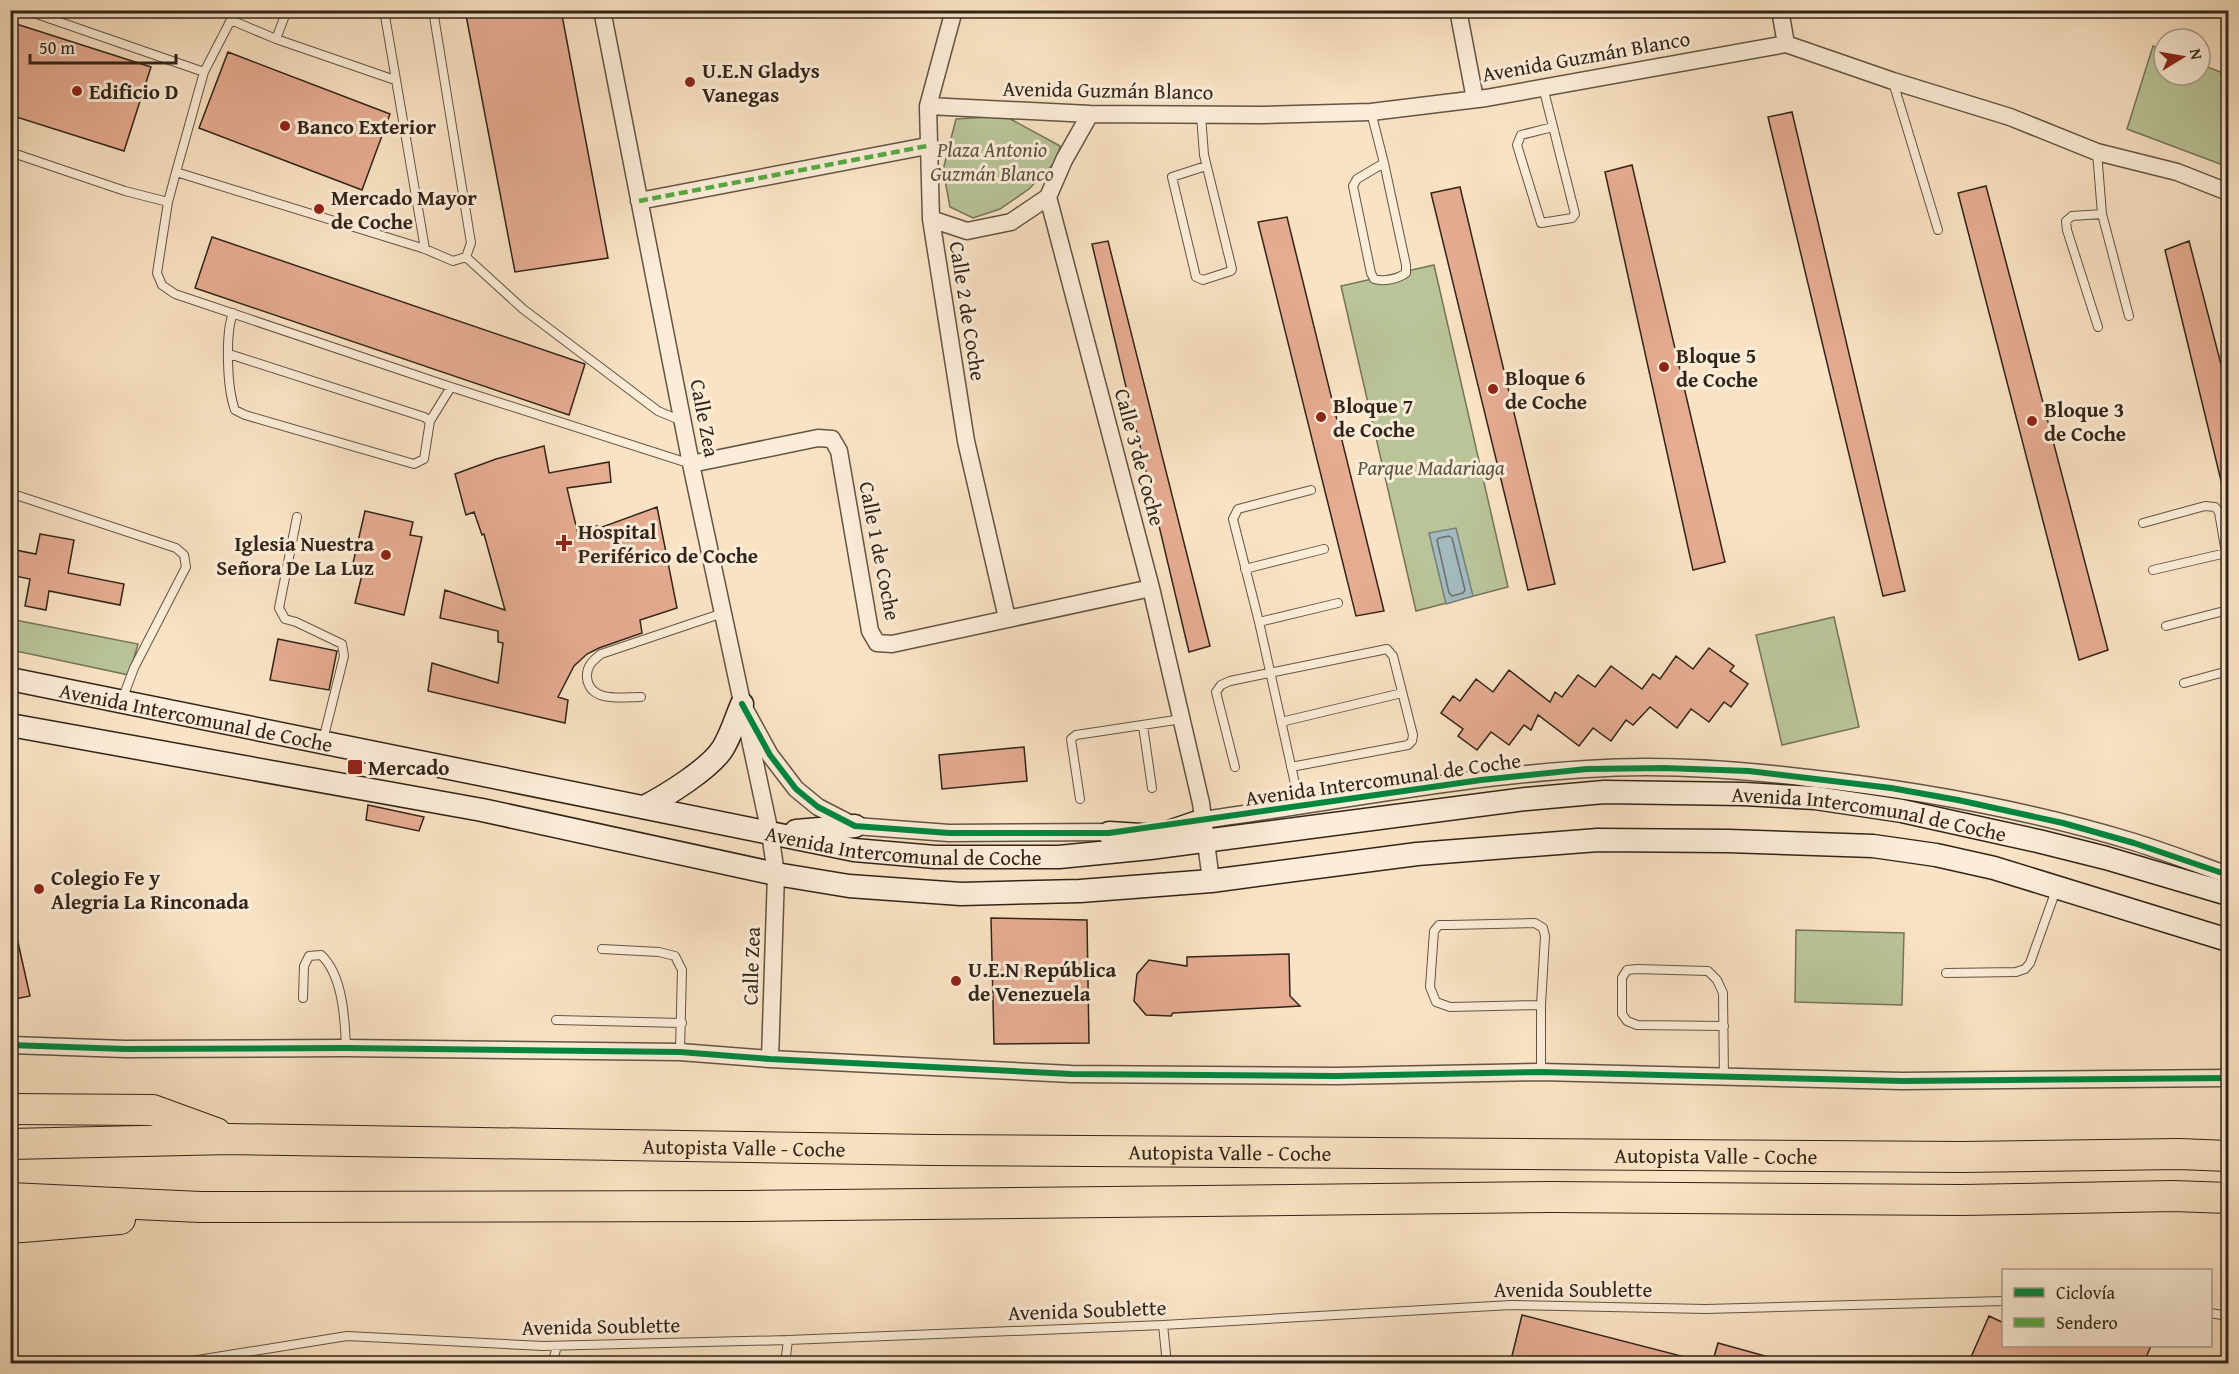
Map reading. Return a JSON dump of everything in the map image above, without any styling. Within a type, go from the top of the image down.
[{"type":"highway","points":[[10,1108],[153,1110],[230,1139]]},
{"type":"highway","name":"Autopista Valle - Coche","points":[[10,1144],[230,1139],[932,1150],[1951,1157],[2179,1154],[2229,1156]]},
{"type":"highway","name":"Autopista Valle - Coche","points":[[252,1207],[761,1206],[1552,1197],[1950,1200],[2173,1196],[2229,1198]]},
{"type":"highway","points":[[10,1198],[200,1207],[252,1207]]},
{"type":"highway","points":[[10,1228],[252,1207]]},
{"type":"main road","name":"Avenida Intercomunal de Coche","points":[[10,679],[854,850],[935,857],[1059,857],[1110,842],[1205,830],[1548,797],[1604,792],[1743,794],[1815,798],[1902,811],[2106,858],[2229,894]]},
{"type":"main road","points":[[644,807],[681,785],[722,749],[742,704]]},
{"type":"main road","name":"Avenida Intercomunal de Coche","points":[[10,725],[482,810],[776,874],[849,886],[961,894],[1080,891],[1211,880],[1417,854],[1598,840],[1728,841],[1873,846],[1936,855],[1994,868],[2229,940]]},
{"type":"main road","points":[[770,833],[855,826]]},
{"type":"main road","points":[[1110,842],[1205,830]]},
{"type":"street","name":"Calle Zea","points":[[602,10],[691,464],[770,833],[776,874],[770,1059]]},
{"type":"street","name":"Calle 2 de Coche","points":[[954,10],[928,106],[927,146],[931,219],[966,441],[1007,618]]},
{"type":"street","points":[[1458,10],[1475,99]]},
{"type":"street","points":[[1780,10],[1786,44]]},
{"type":"street","name":"Avenida Guzmán Blanco","points":[[928,106],[1090,114],[1371,112],[1475,99],[1786,44],[1893,81],[2010,117],[2097,152],[2177,172],[2229,192]]},
{"type":"street","points":[[931,219],[967,231],[1011,222],[1048,196],[1064,160],[1090,114]]},
{"type":"street","points":[[639,201],[927,146]]},
{"type":"street","name":"Calle 3 de Coche","points":[[1048,196],[1151,588],[1205,830],[1211,880]]},
{"type":"street","name":"Calle 1 de Coche","points":[[691,464],[818,438],[832,439],[839,451],[870,631],[877,643],[891,644],[1151,588]]},
{"type":"street","points":[[742,704],[770,755],[796,789],[818,807],[855,826]]},
{"type":"street","name":"Avenida Intercomunal de Coche","points":[[1205,830],[1300,806],[1481,780],[1587,769],[1664,768],[1749,771],[1891,788],[1970,802],[2063,823],[2134,843],[2229,876]]},
{"type":"street","name":"Avenida Intercomunal de Coche","points":[[855,826],[1110,842]]},
{"type":"street","points":[[10,1045],[125,1049],[346,1048],[680,1052],[770,1059],[1071,1074],[1336,1076],[1541,1072],[1914,1081],[2229,1078]]},
{"type":"lane","points":[[25,10],[204,72]]},
{"type":"lane","points":[[236,10],[204,72],[176,172],[168,202],[157,273],[162,285],[175,294],[451,387],[691,464]]},
{"type":"lane","points":[[276,39],[287,10]]},
{"type":"lane","points":[[384,10],[425,249]]},
{"type":"lane","points":[[433,10],[471,243],[466,257]]},
{"type":"lane","points":[[231,20],[276,39],[395,81]]},
{"type":"lane","points":[[1893,81],[1938,230]]},
{"type":"lane","points":[[1543,87],[1575,214],[1572,218],[1541,223],[1517,145],[1521,135],[1553,127]]},
{"type":"lane","points":[[1371,112],[1384,163],[1406,265],[1406,273],[1401,277],[1381,281],[1374,279],[1371,273],[1353,186],[1357,178],[1384,163]]},
{"type":"lane","points":[[1201,115],[1206,166],[1232,268],[1231,271],[1203,280],[1196,277],[1172,177],[1206,166]]},
{"type":"lane","points":[[10,152],[125,191],[168,202]]},
{"type":"lane","points":[[2097,152],[2102,214],[2129,316]]},
{"type":"lane","points":[[176,172],[425,249],[453,261],[466,257]]},
{"type":"lane","points":[[2098,327],[2067,231],[2066,221],[2072,216],[2102,214]]},
{"type":"lane","points":[[466,257],[523,309],[658,411],[683,422]]},
{"type":"lane","points":[[233,313],[228,326],[232,401],[235,410],[245,415],[414,464],[424,459],[430,421],[451,387]]},
{"type":"lane","points":[[229,354],[424,417],[430,421]]},
{"type":"lane","points":[[1300,806],[1259,622],[1233,519],[1238,509],[1311,490]]},
{"type":"lane","points":[[10,493],[176,548],[184,555],[186,567],[134,668],[122,700]]},
{"type":"lane","points":[[2143,523],[2205,507],[2215,507],[2219,512],[2229,565]]},
{"type":"lane","points":[[297,517],[279,608],[285,618],[296,621],[342,644],[344,656],[323,741]]},
{"type":"lane","points":[[1245,568],[1324,549]]},
{"type":"lane","points":[[2153,570],[2226,554]]},
{"type":"lane","points":[[1259,622],[1338,603]]},
{"type":"lane","points":[[2166,626],[2229,610]]},
{"type":"lane","points":[[641,697],[610,697],[597,694],[588,686],[586,672],[590,664],[601,654],[723,613]]},
{"type":"lane","points":[[1235,767],[1216,692],[1221,685],[1230,681],[1387,649],[1393,656],[1413,735],[1412,741],[1408,745],[1291,767]]},
{"type":"lane","points":[[2184,683],[2229,671]]},
{"type":"lane","points":[[1281,722],[1402,693]]},
{"type":"lane","points":[[1080,799],[1071,739],[1076,735],[1182,719]]},
{"type":"lane","points":[[1143,726],[1152,788]]},
{"type":"lane","points":[[1946,973],[2016,972],[2025,969],[2030,963],[2057,886]]},
{"type":"lane","points":[[1541,1005],[1450,1007],[1436,1002],[1430,987],[1434,931],[1439,925],[1535,923],[1543,928],[1545,936],[1541,1005],[1541,1072]]},
{"type":"lane","points":[[602,949],[659,952],[675,956],[682,970],[680,1052]]},
{"type":"lane","points":[[303,998],[304,966],[309,956],[321,955],[330,963],[336,977],[345,1024],[346,1048]]},
{"type":"lane","points":[[1724,1026],[1637,1025],[1627,1021],[1622,1014],[1622,978],[1627,970],[1708,971],[1717,980],[1723,993],[1724,1026],[1724,1078]]},
{"type":"lane","points":[[556,1020],[682,1023]]},
{"type":"lane","name":"Avenida Soublette","points":[[173,1364],[347,1336],[557,1346],[788,1340],[1163,1325],[1511,1305],[1706,1309],[2002,1301]]},
{"type":"lane","points":[[2212,1313],[2229,1316]]},
{"type":"lane","points":[[1163,1325],[1167,1364]]},
{"type":"lane","points":[[785,1364],[788,1340]]},
{"type":"lane","points":[[552,1364],[557,1346]]},
{"type":"green space","points":[[2152,49],[2152,87],[2212,87],[2212,69],[2228,75],[2228,167],[2127,129]]},
{"type":"green space","name":"Plaza Antonio Guzmán Blanco","points":[[1005,116],[1060,146],[1057,160],[1029,189],[1000,209],[973,218],[950,207],[943,170],[956,119]]},
{"type":"green space","name":"Parque Madariaga","points":[[1434,265],[1508,587],[1416,611],[1341,286]]},
{"type":"green space","points":[[1834,617],[1859,727],[1782,745],[1756,635]]},
{"type":"green space","points":[[10,619],[138,644],[129,675],[11,650]]},
{"type":"green space","points":[[1796,930],[1904,933],[1902,1005],[1795,1002]]},
{"type":"water","points":[[1456,528],[1473,596],[1446,604],[1429,533]]},
{"type":"building","points":[[465,10],[561,10],[608,258],[515,272]]},
{"type":"building","name":"Edificio D","points":[[10,22],[151,67],[124,151],[10,115]]},
{"type":"building","points":[[228,52],[390,114],[362,190],[199,128]]},
{"type":"building","points":[[1792,112],[1905,591],[1883,596],[1768,117]]},
{"type":"building","name":"Bloque 5 de Coche","points":[[1632,165],[1725,562],[1693,570],[1605,172]]},
{"type":"building","name":"Bloque 3 de Coche","points":[[1986,186],[2108,650],[2079,660],[1958,193]]},
{"type":"building","name":"Bloque 6 de Coche","points":[[1460,187],[1555,584],[1528,590],[1431,193]]},
{"type":"building","name":"Bloque 7 de Coche","points":[[1287,217],[1384,611],[1356,616],[1258,222]]},
{"type":"building","points":[[212,237],[585,364],[569,415],[195,288]]},
{"type":"building","points":[[1108,241],[1210,646],[1189,652],[1092,244]]},
{"type":"building","points":[[2189,241],[2229,395],[2229,488],[2223,489],[2165,250]]},
{"type":"building","points":[[544,446],[549,473],[609,462],[611,482],[567,488],[578,534],[657,507],[677,608],[640,620],[642,633],[599,648],[587,654],[574,666],[558,697],[568,700],[565,723],[428,691],[432,663],[498,683],[503,643],[498,642],[498,631],[440,618],[445,590],[505,610],[484,534],[482,535],[474,512],[466,515],[455,474],[496,459]]},
{"type":"building","name":"Iglesia Nuestra Señora De La Luz","points":[[365,511],[413,522],[410,535],[422,537],[404,615],[355,603],[362,575],[351,572]]},
{"type":"building","points":[[40,534],[74,540],[68,573],[124,584],[120,605],[49,591],[46,610],[25,606],[30,579],[10,575],[10,549],[36,554]]},
{"type":"building","points":[[278,639],[337,651],[329,690],[270,680]]},
{"type":"building","points":[[1709,648],[1734,666],[1730,671],[1748,684],[1731,707],[1724,702],[1709,722],[1691,709],[1677,728],[1650,707],[1633,725],[1626,720],[1611,741],[1593,728],[1579,746],[1538,715],[1531,730],[1524,725],[1509,745],[1491,732],[1477,750],[1458,736],[1463,729],[1441,713],[1453,696],[1460,701],[1476,679],[1493,692],[1509,670],[1550,702],[1555,692],[1562,697],[1578,675],[1595,687],[1611,666],[1642,689],[1653,674],[1660,679],[1676,656],[1693,669]]},
{"type":"building","points":[[1024,747],[1027,781],[942,789],[939,755]]},
{"type":"building","points":[[368,805],[424,817],[419,831],[366,820]]},
{"type":"building","points":[[991,918],[1087,920],[1089,1043],[994,1044]]},
{"type":"building","points":[[10,938],[17,938],[30,996],[10,1000]]},
{"type":"building","points":[[1289,954],[1290,996],[1300,1006],[1173,1013],[1171,1016],[1146,1015],[1134,1001],[1137,974],[1149,960],[1187,966],[1187,957]]},
{"type":"building","points":[[1522,1315],[1689,1358],[1689,1364],[1579,1364],[1563,1359],[1562,1364],[1510,1364]]},
{"type":"building","points":[[1989,1316],[2002,1322],[2002,1347],[2151,1347],[2143,1364],[1968,1364]]},
{"type":"building","points":[[1718,1343],[1776,1359],[1775,1364],[1712,1364]]},
{"type":"marked path","points":[[639,201],[927,146]]},
{"type":"cycle path","points":[[742,704],[770,755],[796,789],[818,807],[855,826],[949,833],[1109,833],[1481,780],[1587,769],[1664,768],[1749,771],[1891,788],[1958,800],[2063,823],[2134,843],[2228,875]]},
{"type":"cycle path","points":[[10,1045],[125,1049],[346,1048],[680,1052],[770,1059],[1071,1074],[1336,1076],[1541,1072],[1902,1081],[2228,1078]]},
{"type":"place","name":"U.E.N Gladys Vanegas","points":[[690,82]]},
{"type":"place","name":"Edificio D","points":[[77,91]]},
{"type":"place","name":"Banco Exterior","points":[[285,126]]},
{"type":"place","name":"Mercado Mayor de Coche","points":[[319,209]]},
{"type":"place","name":"Bloque 5 de Coche","points":[[1664,367]]},
{"type":"place","name":"Bloque 6 de Coche","points":[[1493,389]]},
{"type":"place","name":"Bloque 7 de Coche","points":[[1321,417]]},
{"type":"place","name":"Bloque 3 de Coche","points":[[2032,421]]},
{"type":"place","name":"Hospital Periférico de Coche","points":[[564,543]]},
{"type":"place","name":"Iglesia Nuestra Señora De La Luz","points":[[386,555]]},
{"type":"place","name":"Mercado","points":[[355,767]]},
{"type":"place","name":"Colegio Fe y Alegria La Rinconada","points":[[39,889]]},
{"type":"place","name":"U.E.N República de Venezuela","points":[[956,981]]}]
